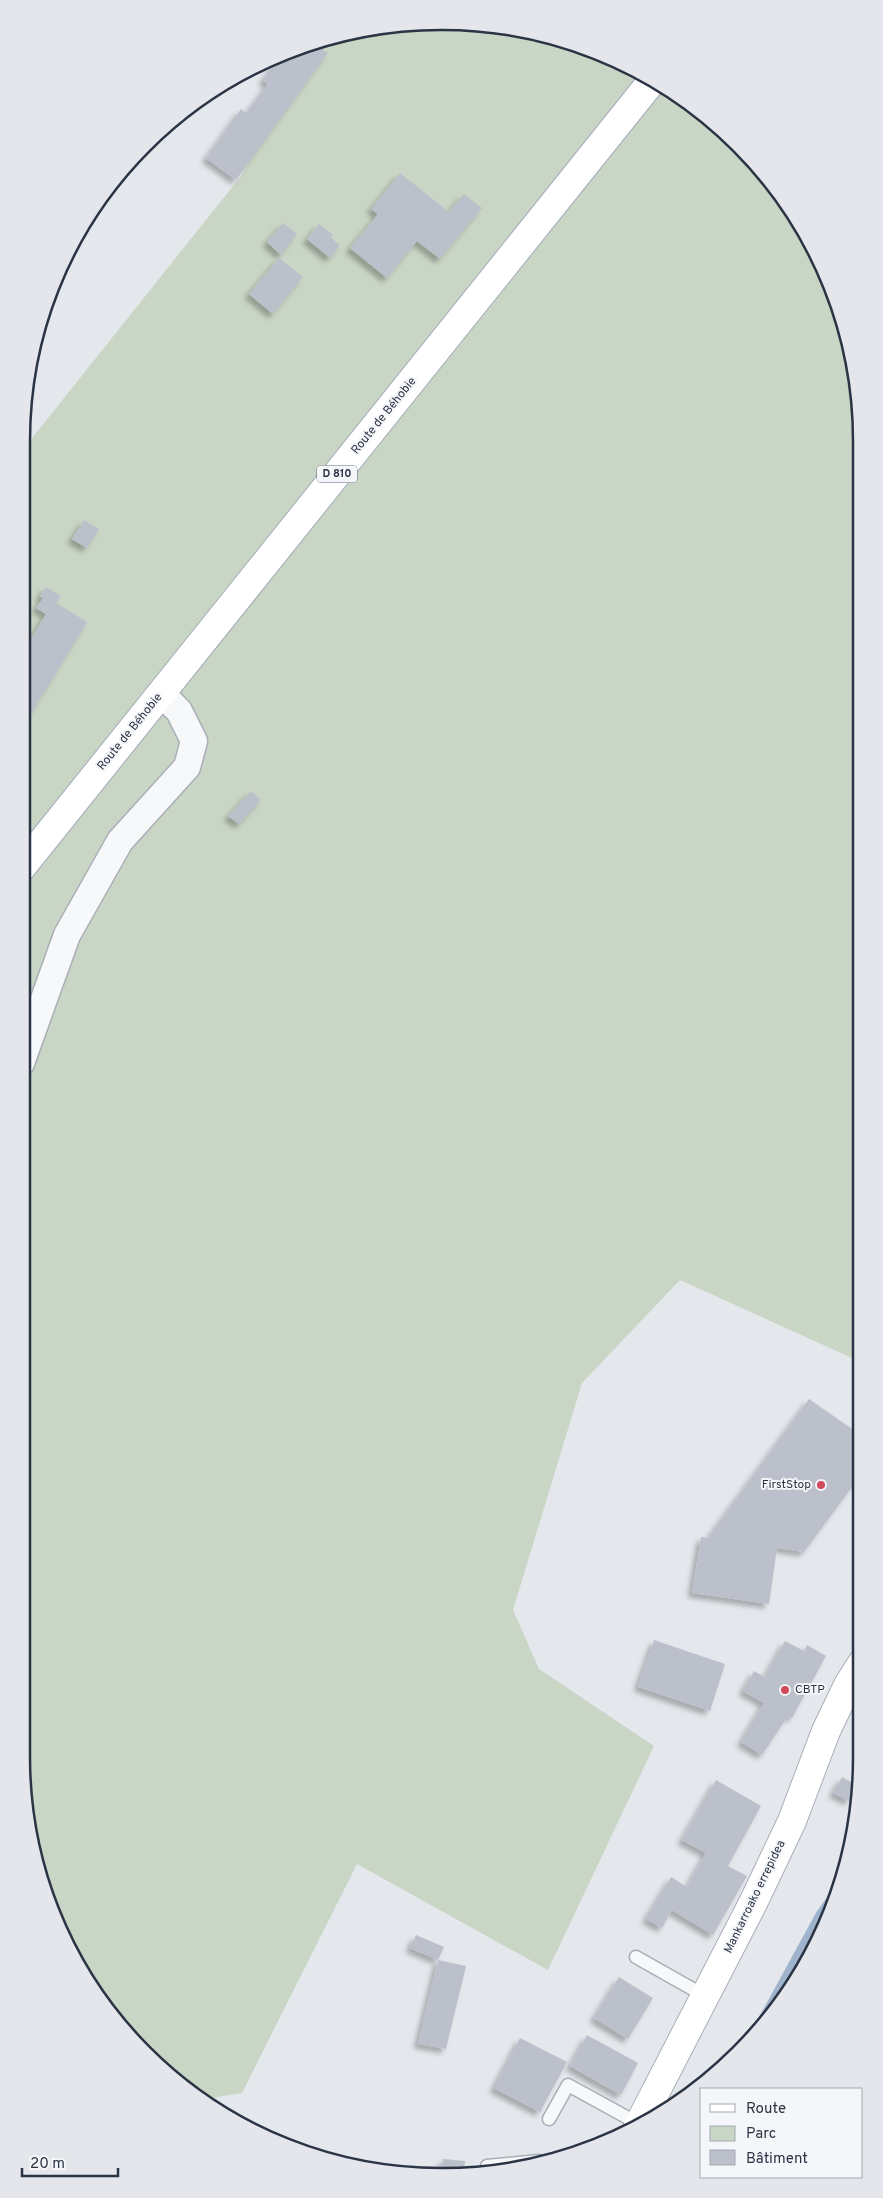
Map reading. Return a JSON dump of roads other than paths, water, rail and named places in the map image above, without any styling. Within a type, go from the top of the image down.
[{"type":"main road","name":"Route de Béhobie","points":[[30,857],[648,86]]},
{"type":"main road","name":"Mankarroako errepidea","points":[[643,2115],[792,1821],[826,1731],[853,1677]]},
{"type":"street","points":[[30,1038],[67,935],[120,841],[187,767],[194,741],[179,711],[161,693]]},
{"type":"lane","points":[[636,1957],[705,1996]]},
{"type":"lane","points":[[549,2119],[568,2085],[632,2122]]},
{"type":"water","points":[[829,1895],[811,1939],[798,1962],[784,1985],[757,2021],[817,1911]]},
{"type":"place","name":"FirstStop","points":[[821,1485]]},
{"type":"place","name":"CBTP","points":[[785,1690]]}]
